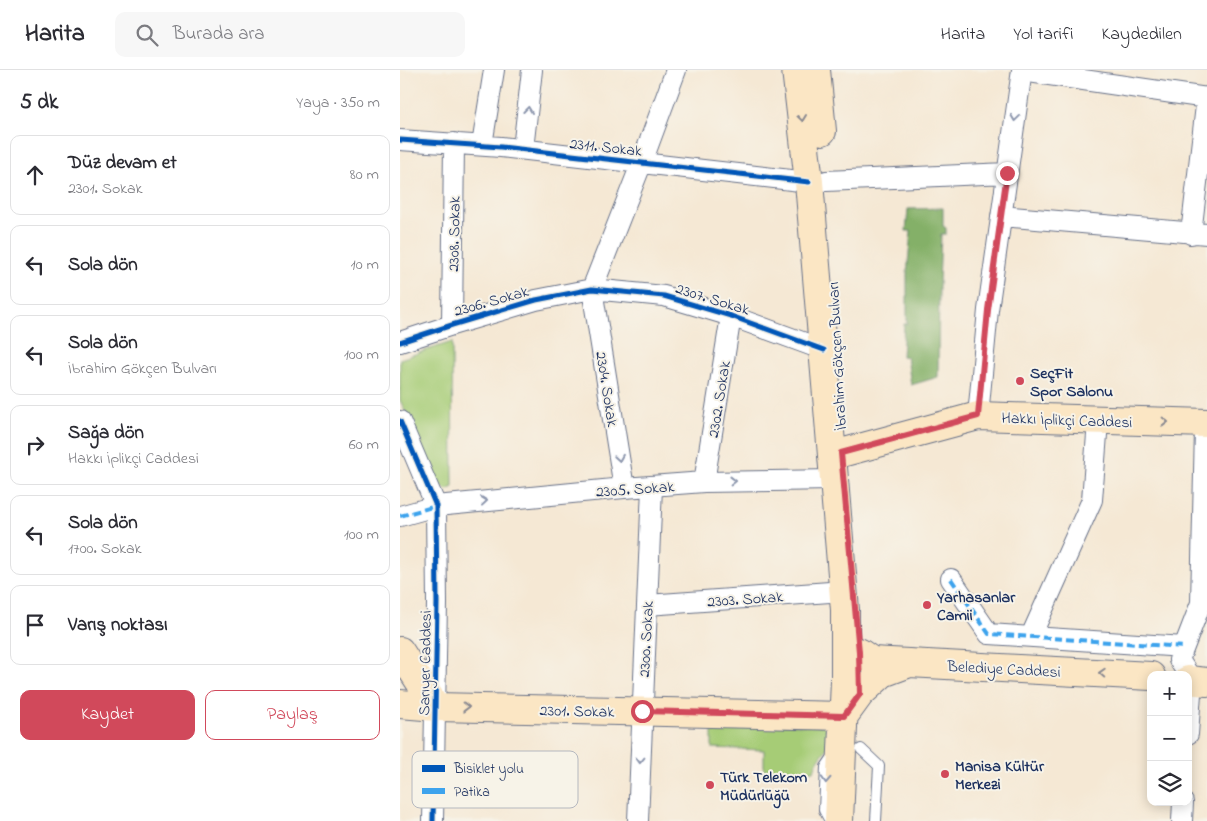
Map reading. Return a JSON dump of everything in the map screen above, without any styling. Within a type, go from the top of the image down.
[{"type":"main road","name":"İbrahim Gökçen Bulvarı","points":[[796,70],[817,181],[859,652],[860,694],[839,821]]},
{"type":"main road","name":"İbrahim Gökçen Bulvarı","points":[[816,70],[817,181],[824,350],[844,591],[844,716],[852,746],[858,821]]},
{"type":"main road","name":"Hakkı İplikçi Caddesi","points":[[841,453],[978,416],[1207,423]]},
{"type":"main road","points":[[400,651],[436,707]]},
{"type":"main road","name":"Belediye Caddesi","points":[[859,652],[872,661],[1147,676]]},
{"type":"main road","points":[[844,716],[860,694],[883,673],[909,663]]},
{"type":"main road","name":"2301. Sokak","points":[[400,704],[436,707],[844,716]]},
{"type":"street","points":[[482,145],[494,70]]},
{"type":"street","points":[[523,149],[532,70]]},
{"type":"street","points":[[592,290],[676,70]]},
{"type":"street","points":[[978,416],[988,310],[1001,216],[1007,173],[1022,70],[1207,97],[1199,234],[1001,216]]},
{"type":"street","name":"2311. Sokak","points":[[400,140],[523,149],[817,181],[1007,173]]},
{"type":"street","name":"2308. Sokak","points":[[452,324],[454,143]]},
{"type":"street","name":"2306. Sokak","points":[[400,342],[452,324],[536,300],[592,290]]},
{"type":"street","name":"2307. Sokak","points":[[592,290],[664,296],[731,316],[824,350]]},
{"type":"street","name":"2304. Sokak","points":[[592,290],[624,488]]},
{"type":"street","name":"2302. Sokak","points":[[704,482],[731,316]]},
{"type":"street","points":[[1031,636],[1092,500],[1098,421]]},
{"type":"street","points":[[400,422],[436,506]]},
{"type":"street","points":[[1191,716],[1196,681],[1179,660],[1204,603],[1205,429],[1207,423]]},
{"type":"street","name":"2305. Sokak","points":[[400,516],[436,506],[624,488],[704,482],[834,480]]},
{"type":"street","name":"2300. Sokak","points":[[638,821],[652,487]]},
{"type":"street","name":"Sarıyer Caddesi","points":[[435,751],[436,506]]},
{"type":"street","points":[[951,579],[989,634],[1184,647]]},
{"type":"street","name":"2303. Sokak","points":[[647,605],[844,591]]},
{"type":"street","points":[[1182,821],[1183,806]]},
{"type":"street","name":"Sarıyer Caddesi","points":[[433,808],[433,821]]},
{"type":"lane","points":[[830,821],[824,810],[826,767],[852,746],[879,766],[876,821]]},
{"type":"green space","points":[[943,208],[943,226],[946,228],[946,234],[941,234],[938,377],[911,385],[907,357],[902,356],[904,324],[907,324],[907,274],[911,231],[906,231],[908,209]]},
{"type":"green space","points":[[452,342],[453,487],[447,490],[438,484],[400,400],[400,359]]},
{"type":"green space","points":[[712,722],[834,726],[834,734],[816,764],[814,771],[764,770],[764,750],[712,748]]},
{"type":"marked path","points":[[400,516],[436,506]]},
{"type":"marked path","points":[[951,579],[989,634],[1184,647]]},
{"type":"cycle path","points":[[400,140],[501,147],[809,182]]},
{"type":"cycle path","points":[[400,342],[536,300],[592,289],[664,296],[731,316],[824,350]]},
{"type":"cycle path","points":[[400,421],[436,506],[437,603],[434,751]]},
{"type":"cycle path","points":[[433,808],[433,821]]},
{"type":"place","name":"SeçFit Spor Salonu","points":[[1020,381]]},
{"type":"place","name":"Yarhasanlar Camii","points":[[927,605]]},
{"type":"place","name":"Manisa Kültür Merkezi","points":[[945,774]]},
{"type":"place","name":"Türk Telekom Müdürlüğü","points":[[710,785]]},
{"type":"route","points":[[642,711],[844,716],[860,694],[859,652],[841,453],[978,416],[988,310],[1007,173]]}]
